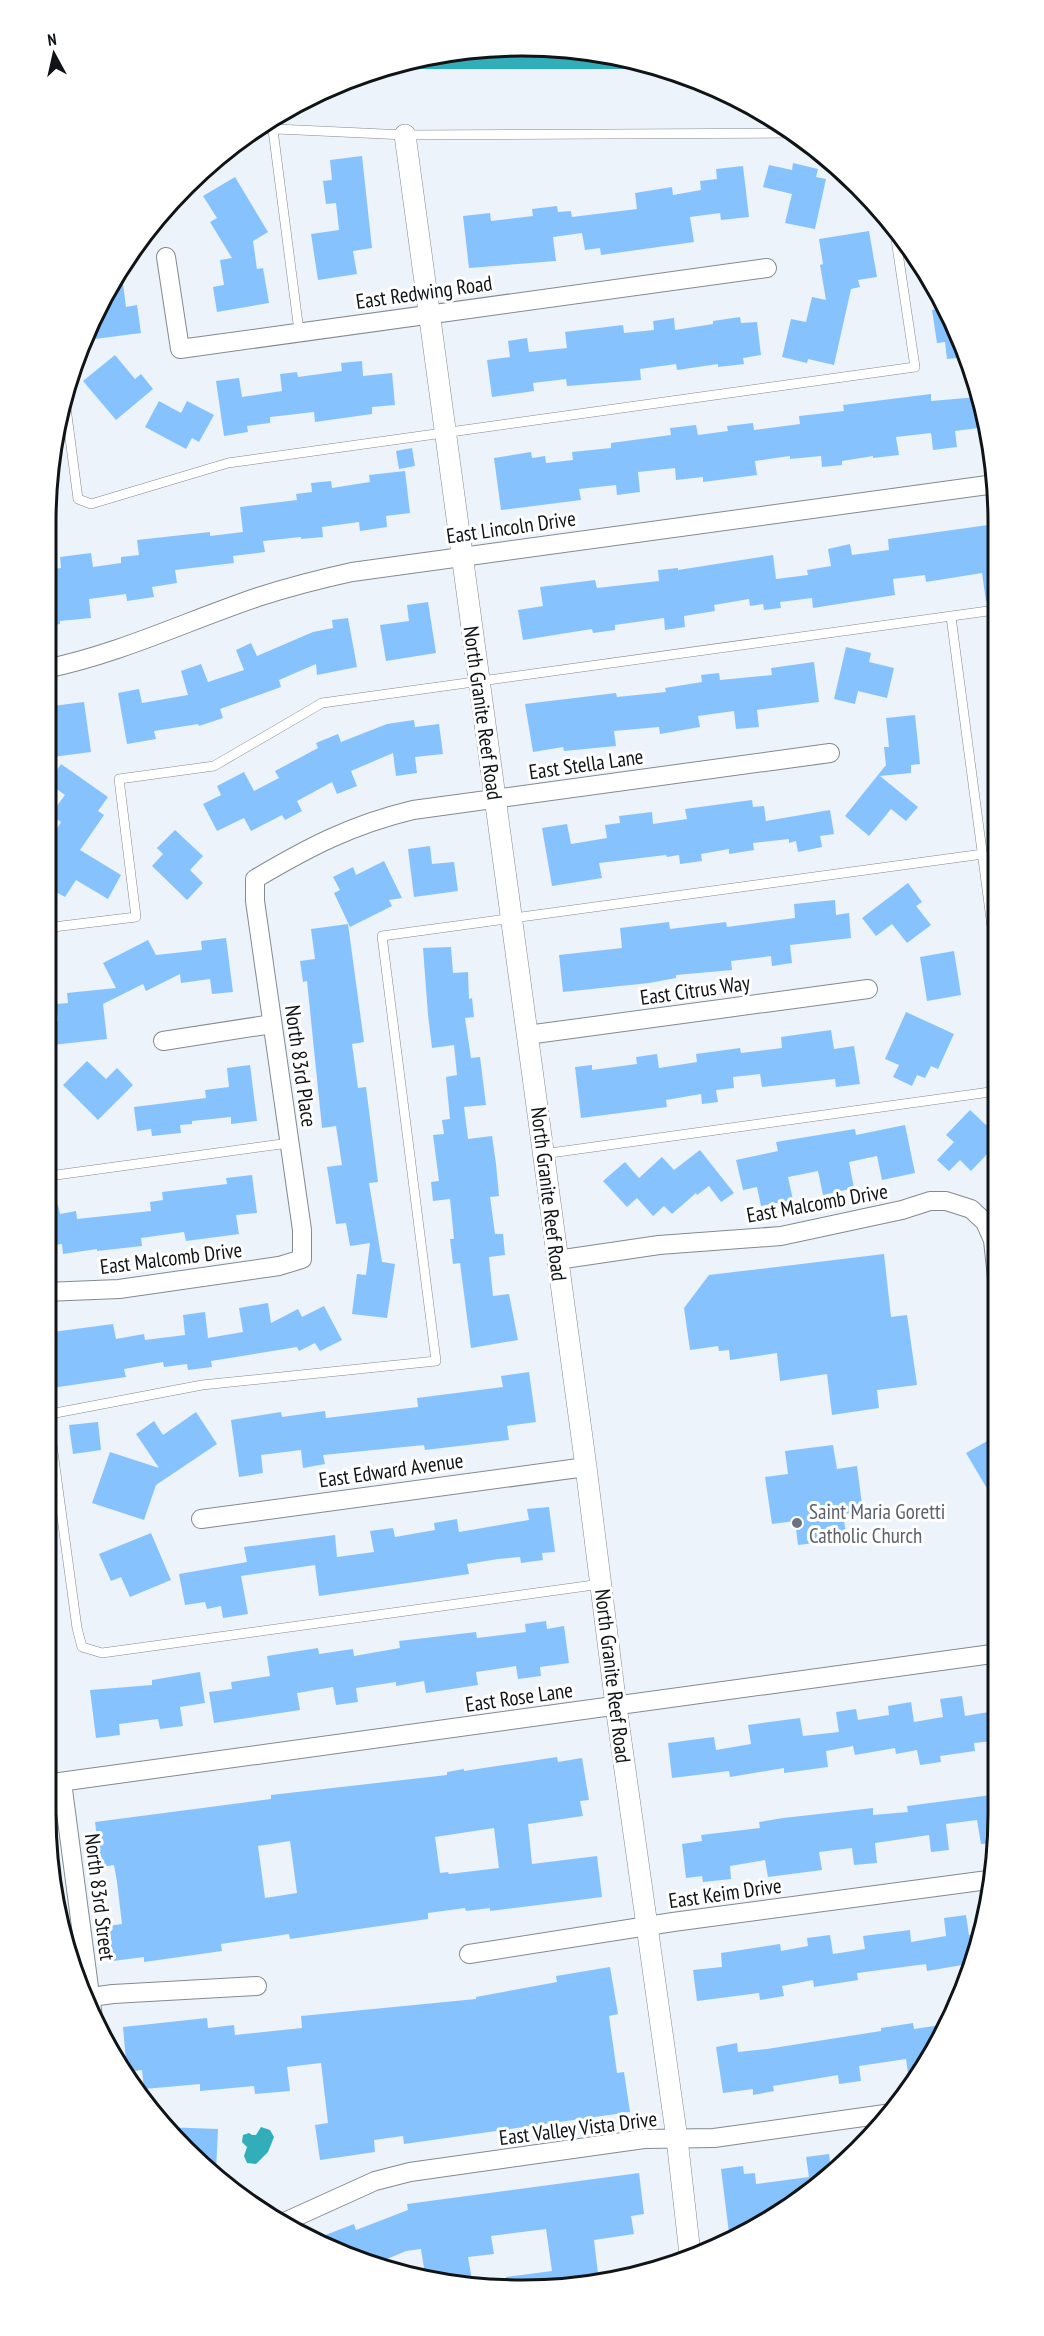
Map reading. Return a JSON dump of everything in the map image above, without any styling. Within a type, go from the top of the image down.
[{"type":"street","name":"North Granite Reef Road","points":[[405,135],[586,1467],[616,1706],[677,2139],[689,2249]]},
{"type":"street","name":"East Redwing Road","points":[[166,257],[180,349],[766,268]]},
{"type":"street","name":"East Lincoln Drive","points":[[56,666],[120,650],[256,597],[304,582],[352,572],[987,485]]},
{"type":"street","name":"East Stella Lane","points":[[255,879],[334,835],[374,820],[413,810],[830,753]]},
{"type":"street","name":"North 83rd Place","points":[[255,879],[255,901],[302,1230],[302,1259]]},
{"type":"street","name":"East Citrus Way","points":[[527,1035],[868,989]]},
{"type":"street","points":[[163,1041],[272,1024]]},
{"type":"street","name":"East Malcomb Drive","points":[[557,1260],[659,1245],[781,1236],[902,1210],[930,1201],[946,1202],[971,1209],[985,1222],[988,1229]]},
{"type":"street","name":"East Malcomb Drive","points":[[56,1292],[119,1289],[279,1266],[302,1259]]},
{"type":"street","name":"East Edward Avenue","points":[[201,1519],[586,1467]]},
{"type":"street","name":"East Rose Lane","points":[[56,1783],[988,1655]]},
{"type":"street","name":"North 83rd Street","points":[[56,1796],[83,1972]]},
{"type":"street","name":"East Keim Drive","points":[[469,1954],[984,1881]]},
{"type":"street","points":[[93,1998],[256,1986]]},
{"type":"street","name":"East Valley Vista Drive","points":[[291,2219],[375,2181],[394,2176],[644,2139],[714,2138],[879,2115]]},
{"type":"lane","points":[[299,332],[273,130],[405,135],[780,133]]},
{"type":"lane","points":[[67,417],[78,500],[91,504],[228,463],[915,367],[897,245]]},
{"type":"lane","points":[[56,927],[136,917],[119,779],[214,766],[322,703],[988,611]]},
{"type":"lane","points":[[951,617],[988,894]]},
{"type":"lane","points":[[56,1413],[202,1385],[436,1361],[382,936],[983,854]]},
{"type":"lane","points":[[543,1154],[988,1092]]},
{"type":"lane","points":[[56,1175],[289,1143]]},
{"type":"lane","points":[[56,1479],[77,1628],[82,1647],[102,1653],[601,1584]]},
{"type":"water","points":[[261,2127],[270,2130],[274,2137],[268,2152],[256,2164],[247,2163],[244,2156],[247,2147],[242,2142],[243,2135],[249,2133],[256,2135]]},
{"type":"building","points":[[362,156],[372,248],[353,251],[357,274],[318,280],[311,234],[339,230],[336,203],[326,204],[323,181],[332,180],[330,160]]},
{"type":"building","points":[[793,163],[818,169],[816,177],[826,179],[815,229],[785,223],[792,194],[763,187],[769,165],[792,170]]},
{"type":"building","points":[[743,166],[749,217],[721,220],[720,213],[690,217],[694,242],[601,255],[600,248],[585,250],[582,233],[553,237],[556,261],[469,268],[463,216],[490,213],[491,221],[533,216],[532,209],[557,206],[558,212],[571,211],[572,217],[637,209],[635,193],[672,187],[673,195],[701,190],[700,181],[717,179],[716,169]]},
{"type":"building","points":[[235,177],[268,232],[253,241],[257,269],[263,268],[269,303],[217,312],[213,287],[224,285],[220,260],[232,258],[210,222],[217,218],[203,196]]},
{"type":"building","points":[[869,231],[877,277],[858,280],[860,287],[851,289],[834,365],[808,359],[807,363],[782,357],[791,319],[806,322],[812,297],[826,300],[820,265],[823,264],[819,239]]},
{"type":"building","points":[[123,284],[126,307],[137,305],[141,333],[95,339],[94,336]]},
{"type":"building","points":[[937,309],[959,358],[947,359],[945,342],[937,343],[932,310]]},
{"type":"building","points":[[740,317],[741,323],[757,322],[761,355],[743,358],[744,364],[718,367],[718,364],[677,370],[676,364],[640,369],[641,380],[567,386],[566,379],[533,383],[534,391],[492,397],[487,360],[510,357],[508,341],[527,338],[529,352],[567,348],[565,332],[623,325],[624,333],[654,330],[653,321],[674,318],[675,330]]},
{"type":"building","points":[[115,355],[135,379],[141,374],[153,389],[116,420],[83,381]]},
{"type":"building","points":[[362,361],[363,376],[392,373],[395,405],[372,407],[372,414],[315,422],[314,412],[270,417],[270,423],[247,426],[248,432],[224,436],[216,381],[239,378],[242,397],[282,391],[280,374],[297,372],[298,377],[342,371],[341,363]]},
{"type":"building","points":[[931,394],[931,401],[972,398],[979,428],[955,431],[957,447],[933,450],[931,433],[896,437],[899,455],[842,461],[842,465],[822,467],[821,456],[790,459],[790,456],[755,461],[757,475],[703,482],[703,477],[676,480],[675,468],[638,472],[640,492],[617,495],[616,485],[579,489],[581,500],[501,510],[494,458],[531,452],[532,458],[545,456],[546,463],[573,460],[572,452],[611,448],[611,443],[671,435],[670,428],[696,425],[698,435],[728,431],[727,426],[753,423],[754,430],[800,424],[799,416],[844,411],[843,405]]},
{"type":"building","points":[[159,401],[181,413],[187,401],[214,415],[199,442],[192,438],[186,449],[145,427]]},
{"type":"building","points":[[412,448],[415,466],[399,469],[396,451]]},
{"type":"building","points":[[405,471],[410,513],[386,516],[387,527],[360,531],[359,522],[322,527],[323,537],[263,541],[265,552],[233,556],[234,563],[175,570],[177,583],[152,587],[154,597],[127,601],[126,594],[89,599],[91,618],[60,621],[60,624],[56,625],[56,569],[61,568],[60,557],[91,553],[93,567],[121,563],[121,557],[139,555],[137,540],[210,532],[210,536],[243,532],[240,507],[297,500],[296,494],[312,492],[311,483],[331,481],[332,488],[370,482],[369,475]]},
{"type":"building","points":[[988,525],[988,601],[986,601],[982,573],[926,582],[925,575],[893,579],[895,595],[813,608],[812,598],[780,602],[781,608],[764,610],[763,604],[750,606],[749,599],[714,605],[715,611],[684,616],[685,627],[665,630],[664,618],[615,625],[615,630],[593,633],[592,629],[523,640],[518,610],[543,606],[540,587],[595,580],[597,588],[659,581],[658,570],[678,568],[678,570],[773,555],[776,579],[808,575],[807,570],[831,566],[828,549],[850,544],[852,555],[889,550],[888,539]]},
{"type":"building","points":[[428,602],[436,653],[386,661],[380,625],[409,621],[407,605]]},
{"type":"building","points":[[348,618],[357,667],[317,675],[316,664],[279,680],[281,687],[220,709],[223,718],[199,726],[198,724],[154,731],[156,739],[127,744],[118,693],[139,689],[142,703],[188,695],[181,671],[201,664],[208,682],[244,670],[236,650],[251,643],[257,656],[313,632],[333,628],[332,620]]},
{"type":"building","points":[[846,647],[871,653],[869,662],[894,668],[887,698],[858,691],[855,704],[834,699]]},
{"type":"building","points":[[814,662],[819,702],[757,710],[759,727],[736,729],[734,711],[698,716],[700,727],[660,734],[659,727],[614,731],[616,746],[564,751],[563,747],[533,752],[525,704],[616,693],[617,697],[666,692],[665,688],[702,682],[701,675],[719,673],[720,680],[772,675],[771,668]]},
{"type":"building","points":[[84,702],[91,752],[56,757],[56,706]]},
{"type":"building","points":[[915,715],[920,764],[911,765],[911,773],[880,776],[918,807],[906,821],[891,809],[869,836],[845,816],[886,765],[884,747],[889,747],[886,718]]},
{"type":"building","points":[[414,720],[415,727],[439,724],[443,754],[415,757],[417,773],[396,776],[393,753],[351,771],[357,786],[337,794],[332,782],[297,801],[302,811],[285,820],[282,815],[251,831],[244,818],[217,831],[203,804],[221,795],[217,786],[244,772],[254,791],[279,778],[275,771],[318,748],[316,743],[338,734],[341,742],[387,724]]},
{"type":"building","points":[[61,764],[108,797],[98,811],[104,815],[80,850],[121,875],[108,899],[76,880],[65,897],[56,892],[56,830],[61,822],[56,819],[56,807],[65,795],[56,789],[56,771]]},
{"type":"building","points":[[752,800],[753,807],[764,806],[766,821],[830,810],[834,834],[820,836],[822,847],[798,852],[796,841],[789,843],[789,839],[753,843],[754,850],[729,854],[729,849],[701,854],[702,861],[680,864],[679,855],[599,863],[602,878],[552,886],[542,828],[567,824],[571,844],[607,838],[605,825],[620,823],[619,816],[652,812],[653,824],[687,819],[685,809]]},
{"type":"building","points":[[175,830],[203,856],[190,870],[203,883],[187,900],[152,866],[163,854],[157,848]]},
{"type":"building","points":[[430,846],[432,864],[454,862],[458,891],[414,897],[408,849]]},
{"type":"building","points":[[384,861],[402,898],[389,900],[392,906],[350,927],[334,893],[340,890],[333,877],[353,867],[356,875]]},
{"type":"building","points":[[908,883],[922,902],[916,906],[931,925],[907,943],[892,924],[876,936],[862,918]]},
{"type":"building","points":[[835,900],[836,915],[849,913],[851,938],[790,945],[792,963],[772,966],[771,956],[731,961],[732,970],[676,975],[676,978],[649,983],[563,992],[559,955],[622,948],[620,928],[669,922],[670,929],[726,922],[727,927],[795,918],[794,904]]},
{"type":"building","points":[[348,924],[364,1042],[352,1044],[358,1088],[366,1087],[378,1182],[369,1183],[382,1262],[395,1264],[387,1318],[352,1314],[357,1274],[366,1275],[370,1243],[350,1246],[346,1223],[336,1224],[327,1167],[342,1165],[336,1126],[322,1128],[307,981],[303,982],[300,961],[315,959],[311,929]]},
{"type":"building","points":[[226,938],[233,992],[212,994],[210,979],[181,983],[180,974],[146,991],[143,984],[103,1004],[107,1039],[56,1045],[56,1021],[58,1021],[56,1004],[68,1003],[67,993],[116,988],[103,963],[148,940],[156,955],[202,950],[201,941]]},
{"type":"building","points":[[451,947],[453,973],[468,972],[469,999],[472,998],[474,1017],[465,1018],[471,1058],[480,1057],[486,1105],[464,1107],[468,1139],[492,1136],[496,1164],[499,1196],[490,1197],[495,1234],[503,1234],[505,1255],[489,1257],[493,1296],[509,1294],[518,1340],[471,1348],[460,1263],[453,1264],[450,1239],[454,1239],[450,1199],[433,1201],[431,1182],[439,1181],[433,1135],[444,1134],[442,1120],[450,1119],[446,1077],[457,1075],[454,1045],[432,1048],[423,948]]},
{"type":"building","points":[[954,951],[961,995],[927,1001],[920,957]]},
{"type":"building","points":[[906,1012],[954,1034],[938,1069],[931,1066],[925,1078],[917,1075],[912,1086],[893,1077],[899,1065],[885,1059]]},
{"type":"building","points":[[831,1030],[834,1049],[854,1046],[860,1084],[836,1087],[835,1079],[762,1087],[760,1074],[733,1077],[734,1088],[716,1090],[718,1102],[702,1104],[701,1094],[666,1100],[667,1107],[581,1118],[575,1067],[592,1065],[592,1070],[637,1064],[636,1057],[657,1054],[659,1068],[697,1062],[696,1054],[740,1048],[741,1053],[782,1048],[781,1037]]},
{"type":"building","points":[[87,1061],[106,1079],[117,1068],[133,1085],[98,1120],[63,1085]]},
{"type":"building","points":[[250,1065],[257,1121],[231,1124],[231,1117],[192,1121],[192,1124],[180,1125],[181,1133],[152,1136],[151,1129],[137,1131],[134,1107],[206,1098],[205,1090],[229,1087],[227,1068]]},
{"type":"building","points":[[970,1110],[986,1125],[988,1123],[988,1153],[971,1171],[960,1160],[949,1171],[937,1160],[954,1142],[946,1135]]},
{"type":"building","points":[[905,1125],[915,1173],[882,1180],[877,1156],[849,1162],[854,1188],[823,1195],[818,1171],[788,1177],[793,1200],[761,1206],[757,1187],[743,1190],[736,1160],[778,1151],[776,1142],[855,1129],[856,1135]]},
{"type":"building","points":[[700,1150],[734,1193],[721,1202],[709,1186],[697,1195],[696,1193],[672,1214],[664,1206],[653,1216],[637,1198],[627,1207],[603,1181],[625,1162],[639,1178],[662,1157],[674,1170]]},
{"type":"building","points":[[252,1175],[257,1213],[236,1215],[239,1234],[186,1241],[184,1232],[141,1238],[142,1246],[63,1254],[62,1244],[56,1245],[56,1205],[58,1205],[60,1214],[76,1211],[77,1219],[151,1211],[150,1202],[163,1200],[162,1192],[227,1184],[226,1178]]},
{"type":"building","points":[[884,1254],[891,1317],[907,1315],[917,1385],[877,1390],[879,1408],[832,1415],[827,1374],[780,1381],[777,1353],[730,1360],[729,1350],[719,1351],[718,1346],[690,1350],[684,1308],[709,1275]]},
{"type":"building","points":[[268,1303],[271,1323],[298,1309],[302,1317],[324,1306],[342,1340],[320,1351],[315,1343],[299,1351],[297,1347],[211,1361],[212,1367],[188,1370],[187,1364],[164,1367],[163,1362],[124,1369],[126,1377],[56,1387],[56,1332],[113,1324],[116,1339],[144,1334],[145,1340],[185,1335],[183,1315],[205,1312],[208,1338],[243,1332],[239,1308]]},
{"type":"building","points":[[529,1372],[536,1422],[507,1426],[509,1440],[425,1450],[424,1445],[323,1455],[325,1464],[303,1468],[301,1450],[261,1455],[263,1473],[239,1477],[231,1420],[281,1412],[282,1417],[325,1411],[326,1418],[418,1407],[417,1398],[503,1387],[501,1376]]},
{"type":"building","points":[[196,1412],[217,1444],[156,1485],[144,1520],[92,1503],[110,1452],[159,1468],[136,1434],[154,1421],[163,1435]]},
{"type":"building","points":[[98,1422],[101,1450],[73,1454],[69,1425]]},
{"type":"building","points":[[988,1441],[988,1490],[966,1453]]},
{"type":"building","points":[[833,1445],[837,1469],[857,1466],[863,1512],[843,1514],[847,1539],[798,1545],[795,1521],[772,1524],[765,1477],[788,1474],[785,1451]]},
{"type":"building","points":[[549,1507],[555,1552],[542,1553],[543,1560],[521,1563],[520,1557],[498,1559],[467,1564],[469,1574],[319,1596],[315,1565],[241,1576],[248,1614],[223,1618],[221,1606],[207,1609],[205,1602],[185,1605],[179,1574],[247,1562],[244,1547],[335,1535],[337,1557],[374,1552],[370,1531],[393,1528],[395,1537],[435,1530],[434,1523],[457,1519],[459,1532],[529,1520],[527,1509]]},
{"type":"building","points":[[151,1533],[171,1580],[130,1597],[121,1577],[111,1581],[99,1554]]},
{"type":"building","points":[[546,1621],[547,1629],[564,1626],[569,1663],[540,1667],[541,1676],[518,1679],[516,1666],[476,1672],[478,1685],[426,1693],[424,1681],[396,1686],[396,1682],[356,1688],[358,1702],[336,1705],[333,1687],[297,1693],[300,1710],[214,1723],[209,1692],[232,1689],[231,1682],[270,1676],[267,1656],[318,1648],[319,1654],[353,1649],[354,1656],[400,1648],[399,1641],[476,1632],[477,1638],[526,1632],[525,1624]]},
{"type":"building","points":[[200,1672],[205,1703],[180,1707],[183,1726],[160,1729],[158,1719],[119,1724],[120,1735],[96,1738],[90,1690],[152,1685],[152,1680]]},
{"type":"building","points":[[962,1696],[965,1716],[988,1712],[988,1742],[974,1743],[975,1751],[940,1756],[941,1762],[920,1765],[917,1750],[896,1754],[895,1748],[855,1755],[853,1746],[826,1751],[828,1767],[784,1773],[784,1768],[730,1777],[729,1771],[672,1778],[668,1743],[714,1737],[716,1750],[751,1744],[748,1725],[800,1718],[803,1736],[839,1732],[836,1712],[856,1709],[858,1720],[889,1715],[888,1706],[911,1702],[914,1722],[943,1717],[940,1699]]},
{"type":"building","points":[[557,1757],[558,1762],[582,1758],[589,1800],[580,1801],[583,1816],[528,1824],[532,1864],[597,1856],[602,1897],[490,1911],[490,1908],[466,1911],[465,1908],[428,1913],[428,1919],[290,1939],[289,1934],[221,1944],[222,1951],[144,1962],[144,1957],[113,1961],[108,1926],[122,1924],[117,1882],[114,1865],[101,1867],[95,1822],[271,1799],[271,1795],[447,1775],[447,1772],[464,1769],[464,1771]],"holes":[[[494,1828],[499,1868],[440,1873],[435,1837]],[[290,1841],[297,1893],[265,1898],[258,1846]]]},
{"type":"building","points":[[988,1795],[988,1843],[981,1844],[977,1820],[946,1824],[949,1850],[931,1852],[929,1835],[875,1843],[877,1863],[854,1865],[852,1848],[819,1852],[822,1870],[768,1877],[765,1860],[730,1866],[731,1879],[703,1882],[702,1876],[686,1878],[682,1844],[702,1841],[701,1835],[760,1828],[759,1822],[783,1818],[873,1808],[873,1815],[908,1812],[907,1806]]},
{"type":"building","points":[[966,1915],[969,1935],[973,1934],[964,1965],[927,1971],[926,1964],[857,1973],[858,1980],[814,1987],[813,1980],[782,1986],[784,1996],[760,2000],[759,1993],[697,2001],[693,1970],[722,1967],[721,1953],[780,1944],[781,1951],[808,1946],[807,1938],[830,1935],[833,1954],[865,1949],[863,1936],[910,1930],[911,1942],[946,1936],[944,1918]]},
{"type":"building","points":[[610,1967],[618,2014],[609,2016],[617,2073],[624,2072],[630,2112],[404,2144],[403,2136],[374,2140],[375,2152],[320,2160],[315,2125],[328,2123],[321,2063],[287,2067],[290,2091],[255,2094],[254,2086],[200,2091],[200,2084],[145,2089],[142,2070],[133,2071],[126,2060],[123,2027],[207,2018],[208,2028],[234,2025],[235,2035],[302,2028],[301,2016],[476,1999],[476,1997],[557,1982],[556,1976]]},
{"type":"building","points":[[913,2023],[914,2029],[937,2026],[908,2075],[906,2059],[859,2066],[861,2081],[839,2084],[838,2075],[773,2086],[774,2091],[753,2095],[753,2089],[723,2093],[716,2047],[737,2043],[738,2052],[767,2049],[881,2031],[881,2028]]},
{"type":"building","points":[[176,2128],[218,2129],[216,2167]]},
{"type":"building","points":[[829,2154],[830,2165],[781,2202],[729,2232],[721,2169],[743,2166],[744,2174],[755,2173],[756,2184],[809,2177],[806,2157]]},
{"type":"building","points":[[639,2173],[644,2214],[631,2216],[634,2234],[594,2240],[598,2274],[553,2280],[506,2280],[506,2277],[552,2271],[546,2229],[491,2236],[494,2254],[468,2257],[472,2278],[424,2270],[421,2249],[406,2251],[387,2259],[388,2261],[324,2236],[354,2224],[356,2230],[408,2210],[407,2204]]},
{"type":"waterway","points":[[461,59],[583,59]]},
{"type":"place","name":"Saint Maria Goretti Catholic Church","points":[[797,1523]]}]
